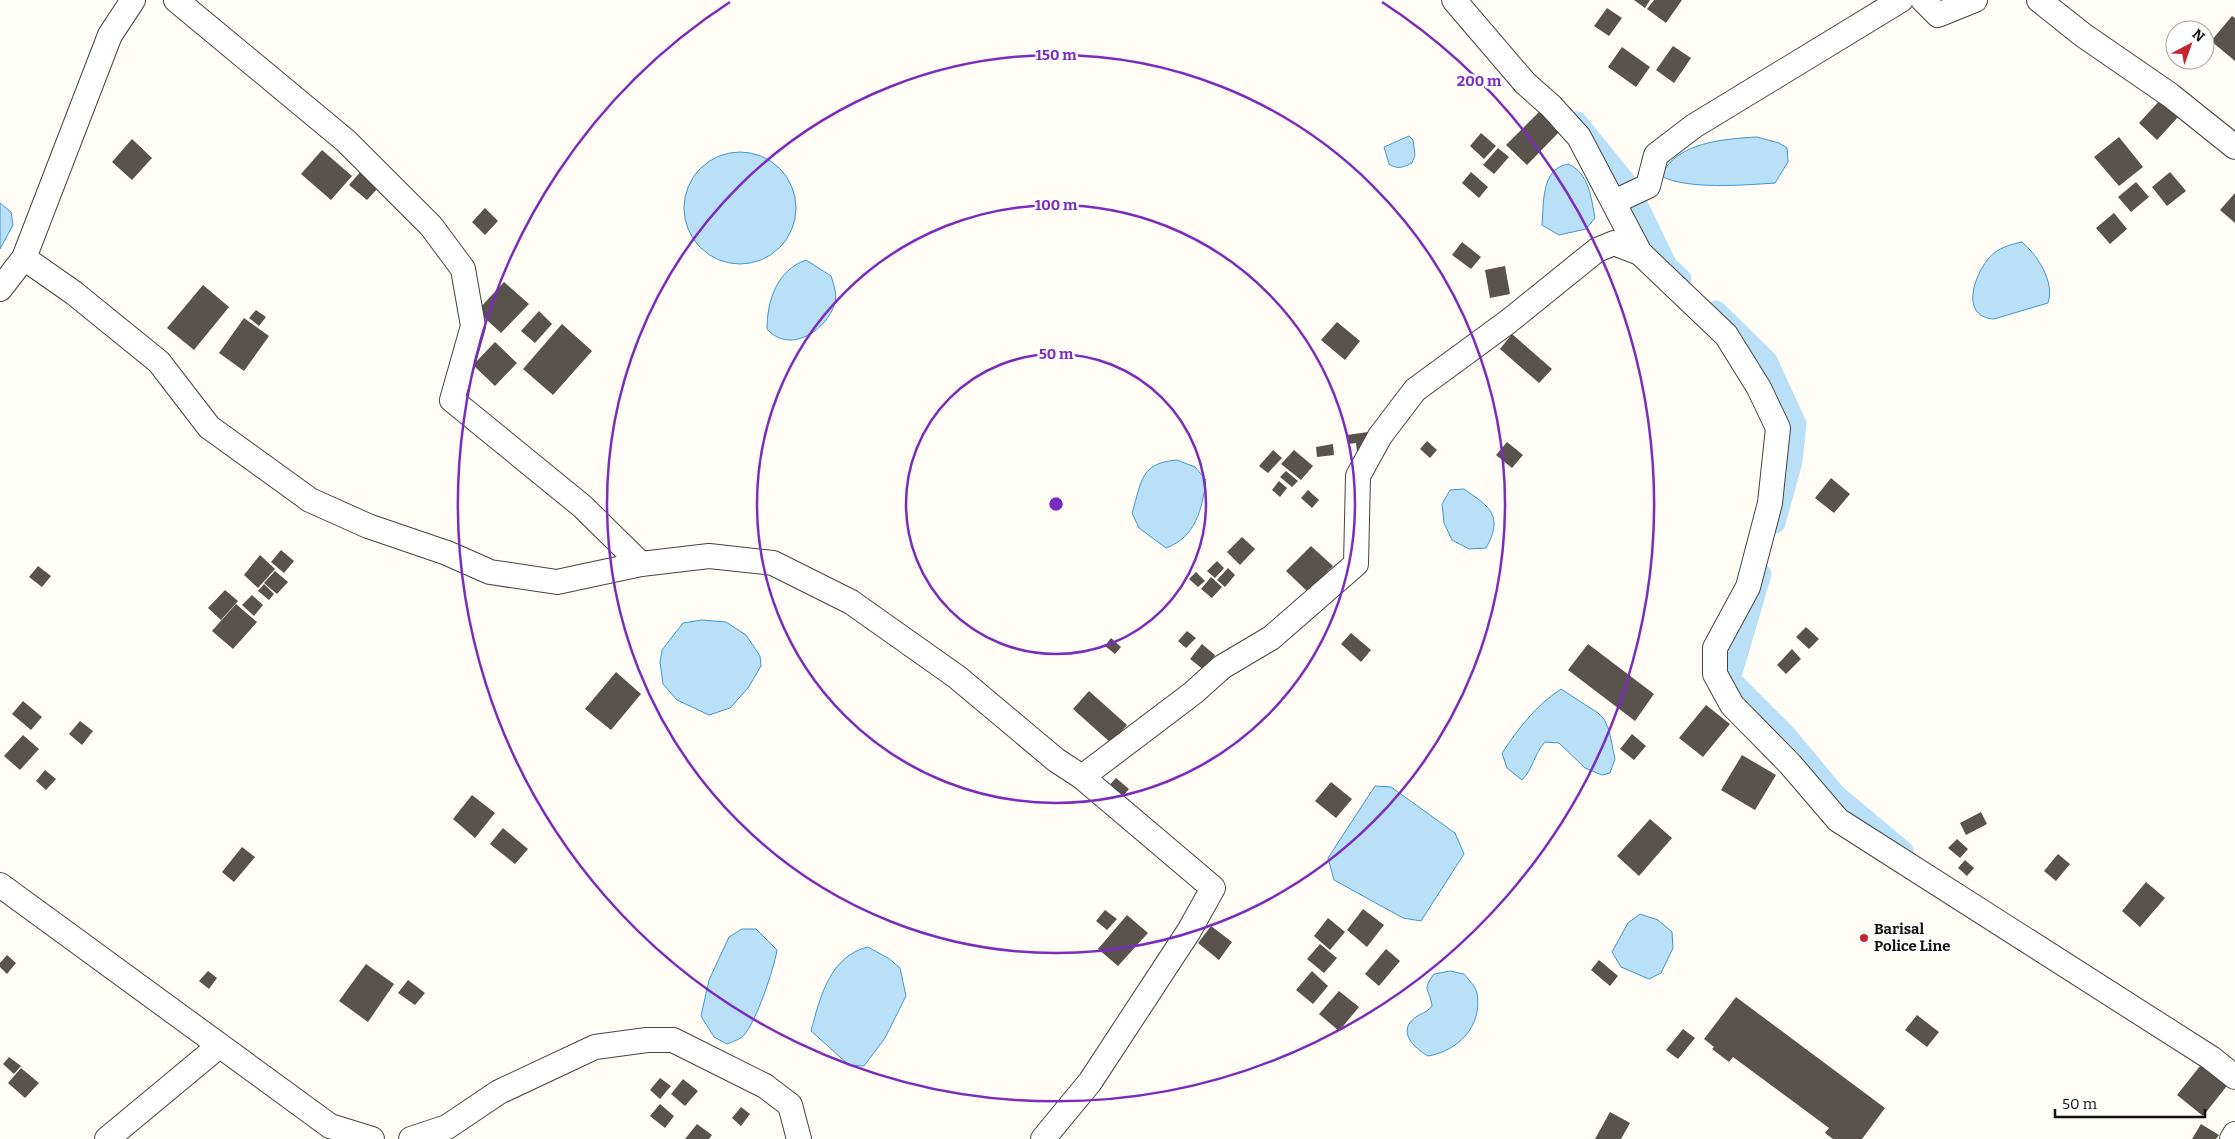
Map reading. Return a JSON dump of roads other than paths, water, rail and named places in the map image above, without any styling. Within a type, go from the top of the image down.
[{"type":"street","points":[[0,288],[24,258],[110,35],[133,0]]},
{"type":"street","points":[[176,0],[346,141],[431,226],[464,269],[473,326],[452,400],[582,506],[641,564]]},
{"type":"street","points":[[1454,0],[1525,83],[1551,106],[1579,137],[1640,253],[1726,334],[1759,388],[1778,428],[1770,503],[1748,588],[1715,648],[1715,674],[1732,705],[1790,764],[1838,820],[2211,1058],[2235,1077]]},
{"type":"street","points":[[1614,202],[1648,186],[1656,155],[1694,126],[1901,0]]},
{"type":"street","points":[[1923,0],[1938,15],[1975,0]]},
{"type":"street","points":[[2038,0],[2083,35],[2170,95],[2235,147]]},
{"type":"street","points":[[1082,777],[1194,693],[1222,667],[1271,638],[1356,564],[1358,476],[1380,436],[1414,390],[1508,321],[1597,250],[1614,243],[1640,253]]},
{"type":"street","points":[[24,258],[74,293],[159,362],[209,427],[310,500],[368,526],[447,554],[490,572],[558,582],[641,564],[709,556],[773,563],[851,602],[957,677],[1056,760],[1082,777],[1214,888],[1189,932],[1090,1082],[1043,1139]]},
{"type":"street","points":[[0,884],[218,1046],[330,1126],[372,1139]]},
{"type":"street","points":[[410,1139],[447,1126],[499,1092],[595,1047],[655,1040],[673,1040],[765,1086],[790,1106],[799,1139]]},
{"type":"street","points":[[107,1139],[218,1046]]},
{"type":"street","points":[[2232,1139],[2235,1134]]},
{"type":"water","points":[[1409,136],[1413,140],[1415,155],[1412,163],[1404,167],[1392,166],[1389,164],[1384,147]]},
{"type":"water","points":[[1757,137],[1779,143],[1787,148],[1788,162],[1775,183],[1716,186],[1686,183],[1661,176],[1668,165],[1689,149],[1716,141]]},
{"type":"water","points":[[740,152],[762,156],[780,168],[792,186],[796,208],[792,230],[780,248],[762,260],[740,264],[718,260],[700,248],[688,230],[684,208],[688,186],[700,168],[718,156]]},
{"type":"water","points":[[1568,164],[1581,173],[1585,180],[1595,218],[1586,229],[1559,235],[1542,225],[1544,197],[1548,179],[1553,172],[1559,167]]},
{"type":"water","points":[[0,203],[11,212],[13,225],[0,249]]},
{"type":"water","points":[[2022,242],[2034,254],[2044,270],[2050,295],[2048,303],[1994,319],[1983,316],[1976,310],[1973,301],[1973,291],[1981,269],[1997,251]]},
{"type":"water","points":[[806,260],[831,276],[836,298],[834,306],[822,324],[814,331],[805,337],[785,340],[767,329],[769,308],[781,279],[788,271]]},
{"type":"water","points":[[1177,460],[1195,467],[1206,480],[1196,521],[1184,537],[1166,548],[1139,528],[1132,513],[1141,483],[1149,470],[1156,465]]},
{"type":"water","points":[[1464,489],[1487,507],[1494,520],[1494,528],[1486,548],[1469,549],[1452,540],[1444,523],[1442,504],[1450,490]]},
{"type":"water","points":[[702,620],[726,622],[746,635],[760,656],[761,666],[748,688],[730,708],[709,715],[677,700],[663,684],[660,662],[662,650],[683,623]]},
{"type":"water","points":[[1561,689],[1604,719],[1609,730],[1615,759],[1610,773],[1602,775],[1585,768],[1559,743],[1545,742],[1522,780],[1507,768],[1502,753],[1528,718]]},
{"type":"water","points":[[1375,786],[1391,787],[1455,833],[1464,854],[1421,921],[1403,918],[1334,880],[1328,858]]},
{"type":"water","points":[[1640,914],[1658,920],[1672,932],[1673,948],[1661,973],[1649,979],[1621,967],[1612,952],[1628,923]]},
{"type":"water","points":[[742,929],[756,929],[777,950],[768,982],[754,1019],[743,1036],[727,1044],[714,1037],[701,1016],[709,980],[729,937]]},
{"type":"water","points":[[868,947],[888,958],[900,968],[906,996],[885,1038],[864,1066],[849,1065],[811,1031],[823,992],[836,969],[844,959]]},
{"type":"water","points":[[1450,971],[1464,974],[1475,988],[1478,1005],[1476,1016],[1466,1035],[1458,1043],[1449,1049],[1428,1056],[1409,1039],[1407,1028],[1410,1022],[1432,1006],[1427,987],[1434,974]]},
{"type":"waterway","points":[[1577,122],[1628,185],[1667,266],[1681,279]]},
{"type":"waterway","points":[[1716,311],[1767,361],[1796,424],[1792,461],[1775,523]]},
{"type":"waterway","points":[[1761,574],[1730,679],[1785,734],[1836,795],[1903,851]]},
{"type":"place","name":"Barisal Police Line","points":[[1864,938]]}]
